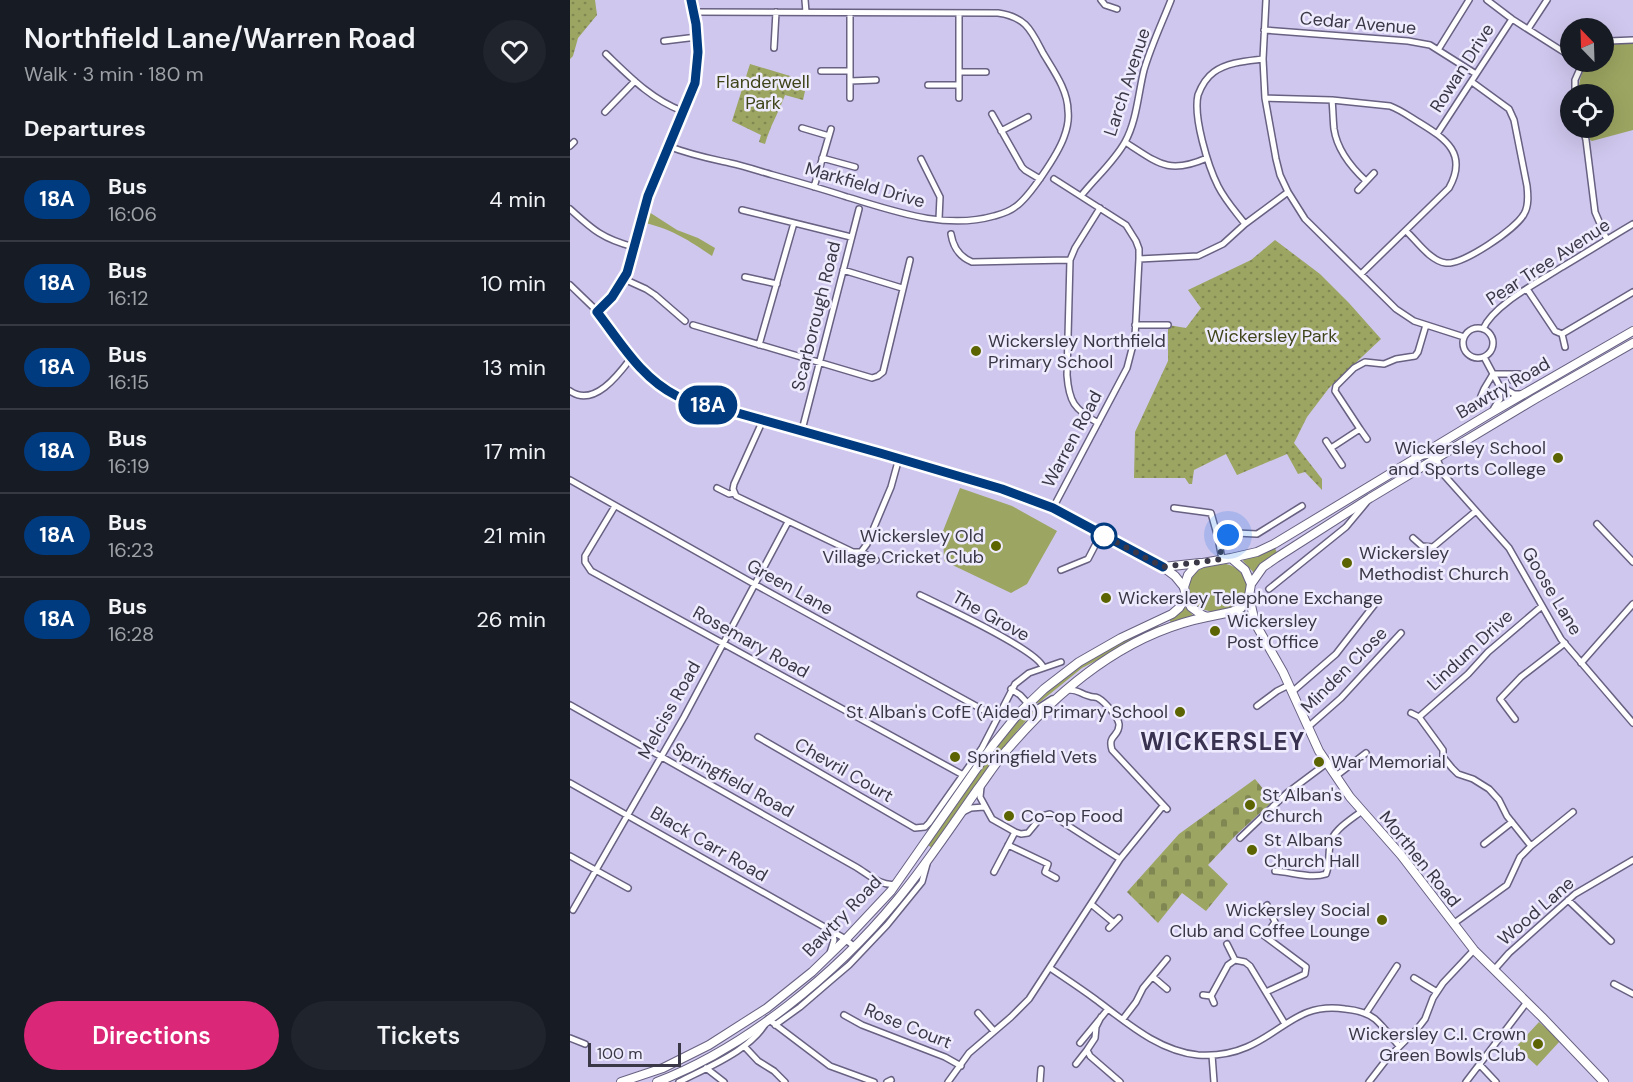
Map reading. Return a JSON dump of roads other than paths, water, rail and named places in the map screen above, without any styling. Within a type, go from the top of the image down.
[{"type":"main road","name":"Bawtry Road","points":[[1232,558],[1271,546],[1489,414],[1633,331]]},
{"type":"main road","name":"Bawtry Road","points":[[1251,584],[1267,564],[1320,529],[1572,377],[1633,343]]},
{"type":"main road","points":[[1232,558],[1245,570],[1251,584],[1249,596],[1241,608],[1207,617],[1193,609],[1185,592],[1188,575],[1196,566],[1222,559],[1232,558]]},
{"type":"main road","name":"Bawtry Road","points":[[621,1082],[663,1068],[717,1040],[804,979],[846,939],[897,883],[1006,727],[1037,696],[1090,655],[1172,614],[1179,608],[1185,592]]},
{"type":"main road","name":"Bawtry Road","points":[[657,1082],[692,1066],[772,1022],[840,961],[896,902],[1007,750],[1062,692],[1088,672],[1142,639],[1180,623],[1207,617]]},
{"type":"main road","points":[[830,955],[840,961]]},
{"type":"street","points":[[597,312],[612,297],[624,279],[648,196],[695,83],[698,59],[697,36],[691,0]]},
{"type":"street","points":[[805,0],[806,12]]},
{"type":"street","points":[[1101,0],[1105,5],[1117,9]]},
{"type":"street","name":"Larch Avenue","points":[[1081,196],[1125,142],[1131,128],[1146,63],[1172,0]]},
{"type":"street","points":[[1266,0],[1263,59],[1265,98],[1276,159],[1288,192],[1305,219],[1396,309],[1414,321],[1464,337]]},
{"type":"street","points":[[1438,50],[1469,0]]},
{"type":"street","points":[[1486,0],[1560,50]]},
{"type":"street","points":[[1528,29],[1547,0]]},
{"type":"street","name":"Markfield Drive","points":[[668,146],[695,156],[732,163],[914,217],[976,220],[1010,210],[1024,200],[1040,179],[1064,139],[1067,125],[1068,110],[1062,88],[1030,28],[1008,15],[998,13],[694,12]]},
{"type":"street","points":[[774,48],[776,12]]},
{"type":"street","points":[[850,13],[850,98]]},
{"type":"street","points":[[959,14],[959,98]]},
{"type":"street","name":"Rowan Drive","points":[[1437,134],[1512,19]]},
{"type":"street","name":"Cedar Avenue","points":[[1264,30],[1408,41],[1430,45],[1476,74]]},
{"type":"street","points":[[664,41],[697,36]]},
{"type":"street","points":[[1614,42],[1633,40]]},
{"type":"street","points":[[606,54],[654,98],[682,111]]},
{"type":"street","points":[[1245,224],[1216,183],[1202,140],[1197,107],[1199,93],[1214,72],[1240,62],[1263,59]]},
{"type":"street","points":[[821,71],[850,71]]},
{"type":"street","points":[[959,72],[986,72]]},
{"type":"street","points":[[605,112],[634,81]]},
{"type":"street","points":[[850,81],[876,81]]},
{"type":"street","points":[[1406,231],[1436,260],[1453,263],[1462,260],[1509,231],[1520,221],[1526,211],[1527,186],[1514,120],[1509,109],[1472,82]]},
{"type":"street","points":[[928,85],[959,85]]},
{"type":"street","points":[[1265,98],[1332,100],[1390,106],[1437,134],[1450,145],[1456,165],[1454,179],[1442,195],[1361,274]]},
{"type":"street","points":[[1332,100],[1336,139],[1348,160],[1366,181]]},
{"type":"street","points":[[992,114],[1022,166],[1040,179]]},
{"type":"street","points":[[1001,131],[1028,117]]},
{"type":"street","points":[[802,128],[829,136]]},
{"type":"street","points":[[814,187],[831,129]]},
{"type":"street","points":[[1586,138],[1595,212],[1607,240]]},
{"type":"street","points":[[1125,142],[1167,166],[1184,167],[1207,158]]},
{"type":"street","points":[[822,158],[855,166]]},
{"type":"street","points":[[921,159],[940,197],[939,219]]},
{"type":"street","points":[[1358,190],[1374,173]]},
{"type":"street","name":"Warren Road","points":[[1053,508],[1126,368],[1133,346],[1139,259],[1139,249],[1131,231],[1122,222],[1054,179]]},
{"type":"street","points":[[1139,259],[1198,256],[1223,244],[1245,224],[1288,192]]},
{"type":"street","points":[[1098,423],[1079,411],[1071,400],[1067,375],[1072,254],[1100,208]]},
{"type":"street","points":[[570,209],[593,231],[605,238],[634,247]]},
{"type":"street","name":"Scarborough Road","points":[[802,430],[859,209]]},
{"type":"street","points":[[742,210],[851,237]]},
{"type":"street","points":[[759,345],[794,223]]},
{"type":"street","name":"Pear Tree Avenue","points":[[1483,329],[1496,312],[1527,289],[1633,224]]},
{"type":"street","points":[[951,234],[953,243],[961,255],[972,262],[1071,260]]},
{"type":"street","points":[[693,325],[867,378],[878,376],[883,372],[910,260]]},
{"type":"street","points":[[843,270],[902,288]]},
{"type":"street","points":[[745,277],[777,284]]},
{"type":"street","points":[[624,279],[655,295],[685,321]]},
{"type":"street","points":[[570,285],[597,312],[631,358],[653,381],[677,396],[984,483],[1053,508],[1163,567],[1175,576],[1185,592]]},
{"type":"street","points":[[1527,289],[1555,331],[1562,334]]},
{"type":"street","points":[[1562,334],[1633,292]]},
{"type":"street","points":[[1135,325],[1168,325]]},
{"type":"street","points":[[1367,439],[1335,391],[1336,386],[1359,364],[1370,362],[1384,364],[1396,359],[1415,356],[1426,325]]},
{"type":"street","points":[[1483,329],[1492,336],[1494,346],[1484,357],[1477,359],[1466,353],[1464,337],[1472,330],[1483,329]]},
{"type":"street","points":[[1562,334],[1565,347]]},
{"type":"street","points":[[1484,357],[1499,385],[1500,399],[1489,414]]},
{"type":"street","points":[[570,391],[580,395],[597,392],[611,382],[631,358]]},
{"type":"street","points":[[1493,374],[1512,377],[1519,374]]},
{"type":"street","points":[[1481,396],[1487,391],[1493,374]]},
{"type":"street","points":[[1499,385],[1514,394],[1525,394]]},
{"type":"street","points":[[763,420],[734,484],[734,493],[739,499],[853,552],[861,552],[876,560]]},
{"type":"street","points":[[1331,448],[1360,429]]},
{"type":"street","points":[[1326,441],[1342,465]]},
{"type":"street","points":[[1416,459],[1428,454],[1437,459]]},
{"type":"street","points":[[861,552],[867,544],[891,487],[899,458]]},
{"type":"street","name":"Goose Lane","points":[[1437,459],[1444,475],[1509,548],[1564,643],[1632,721]]},
{"type":"street","name":"Goose Lane","points":[[1426,465],[1444,475]]},
{"type":"street","name":"Green Lane","points":[[570,480],[996,717]]},
{"type":"street","points":[[717,489],[729,494],[734,493]]},
{"type":"street","name":"Bawtry Road","points":[[1269,589],[1346,527],[1370,498]]},
{"type":"street","name":"Rosemary Road","points":[[615,506],[585,556],[585,562],[591,571],[963,775]]},
{"type":"street","points":[[1218,538],[1236,533],[1257,534],[1302,506]]},
{"type":"street","points":[[1174,508],[1211,513],[1222,559]]},
{"type":"street","points":[[1413,538],[1422,546],[1433,547],[1476,511]]},
{"type":"street","name":"Melciss Road","points":[[573,910],[684,717],[788,522]]},
{"type":"street","points":[[1597,524],[1633,562]]},
{"type":"street","points":[[1320,529],[1328,541]]},
{"type":"street","points":[[1061,570],[1088,559],[1101,534]]},
{"type":"street","points":[[1163,567],[1203,563]]},
{"type":"street","name":"The Grove","points":[[920,595],[1004,637],[1039,661],[1043,667]]},
{"type":"street","name":"Morthen Road","points":[[1249,596],[1255,623],[1291,689],[1327,764],[1474,950],[1604,1082]]},
{"type":"street","points":[[1257,706],[1277,691],[1291,689],[1336,654],[1378,600]]},
{"type":"street","points":[[1581,663],[1633,604]]},
{"type":"street","name":"Lindum Drive","points":[[1419,717],[1468,674],[1488,652],[1542,606]]},
{"type":"street","points":[[1231,612],[1255,623]]},
{"type":"street","name":"Minden Close","points":[[1308,727],[1341,698],[1401,633]]},
{"type":"street","points":[[1515,719],[1500,699],[1521,677],[1564,643]]},
{"type":"street","points":[[963,775],[992,730],[996,717],[1011,689],[1029,673],[1061,662]]},
{"type":"street","points":[[1082,692],[1082,683],[1088,672]]},
{"type":"street","points":[[1011,689],[1028,705]]},
{"type":"street","points":[[949,1082],[969,1053],[1022,1007],[1050,968],[1120,859],[1165,808],[1112,750],[1111,739],[1119,728],[1116,716],[1097,697],[1070,690],[1062,692]]},
{"type":"street","name":"Bawtry Road","points":[[1028,705],[1038,708],[1062,692]]},
{"type":"street","points":[[1020,695],[1037,696]]},
{"type":"street","name":"Springfield Road","points":[[570,705],[870,874],[879,882]]},
{"type":"street","points":[[1410,713],[1419,717],[1438,743],[1443,750],[1446,763],[1458,774],[1473,779],[1489,789],[1531,846]]},
{"type":"street","name":"Chevril Court","points":[[758,737],[915,828],[925,827],[929,823],[963,775]]},
{"type":"street","points":[[1336,776],[1366,753]]},
{"type":"street","points":[[1240,838],[1287,793],[1327,764]]},
{"type":"street","name":"Black Carr Road","points":[[570,783],[855,946]]},
{"type":"street","points":[[982,783],[980,797],[992,819],[1015,832],[1028,833],[1042,816],[1050,814],[1120,859]]},
{"type":"street","points":[[961,814],[971,807],[984,807]]},
{"type":"street","points":[[1275,872],[1317,876],[1326,874],[1330,862],[1331,839],[1362,811]]},
{"type":"street","points":[[1453,924],[1507,885],[1520,857],[1573,812]]},
{"type":"street","points":[[1484,844],[1512,822]]},
{"type":"street","points":[[994,872],[1015,832]]},
{"type":"street","points":[[1008,845],[1048,864],[1045,872],[1056,878]]},
{"type":"street","points":[[570,856],[628,888]]},
{"type":"street","name":"Bawtry Road","points":[[679,1082],[744,1046],[772,1022],[800,1008],[849,965],[887,925],[922,882],[928,859]]},
{"type":"street","name":"Wood Lane","points":[[1494,970],[1509,953],[1568,900],[1584,888],[1633,860]]},
{"type":"street","points":[[879,882],[887,885],[897,883]]},
{"type":"street","points":[[879,882],[883,893],[881,902]]},
{"type":"street","points":[[1568,900],[1611,941]]},
{"type":"street","points":[[1091,904],[1114,923]]},
{"type":"street","points":[[1265,936],[1275,922],[1267,905]]},
{"type":"street","points":[[1109,928],[1119,918]]},
{"type":"street","points":[[1254,928],[1306,967],[1305,974],[1266,992]]},
{"type":"street","points":[[830,955],[834,940],[832,931]]},
{"type":"street","points":[[1227,944],[1235,960]]},
{"type":"street","points":[[1369,1082],[1399,1046],[1418,1028],[1443,983],[1474,950]]},
{"type":"street","points":[[1123,1019],[1143,988],[1167,959]]},
{"type":"street","points":[[1211,996],[1228,965],[1235,960],[1245,962],[1250,966],[1285,1024]]},
{"type":"street","points":[[1366,1013],[1397,966]]},
{"type":"street","points":[[1050,968],[1149,1037],[1168,1048],[1183,1052],[1225,1054],[1262,1040],[1303,1013],[1328,1007],[1366,1013],[1380,1024],[1399,1046]]},
{"type":"street","points":[[1153,977],[1167,989]]},
{"type":"street","points":[[1414,978],[1437,992]]},
{"type":"street","points":[[1623,989],[1628,981]]},
{"type":"street","points":[[1614,984],[1633,994]]},
{"type":"street","points":[[1203,995],[1211,996]]},
{"type":"street","points":[[1211,996],[1214,1003]]},
{"type":"street","points":[[1466,1082],[1527,1002]]},
{"type":"street","points":[[1080,1043],[1108,1009]]},
{"type":"street","points":[[978,1013],[994,1031]]},
{"type":"street","name":"Rose Court","points":[[844,1015],[961,1065]]},
{"type":"street","points":[[1076,1064],[1095,1038],[1096,1027],[1101,1017]]},
{"type":"street","points":[[772,1022],[830,1066],[874,1082]]},
{"type":"street","points":[[570,1038],[585,1044]]},
{"type":"street","points":[[744,1046],[758,1061],[774,1071],[785,1082]]},
{"type":"street","points":[[1087,1050],[1090,1056],[1120,1082]]},
{"type":"street","points":[[1212,1055],[1214,1082]]},
{"type":"street","points":[[1480,1065],[1496,1082]]},
{"type":"street","points":[[706,1068],[724,1082]]},
{"type":"street","points":[[1040,1082],[1041,1069]]},
{"type":"place","name":"Wickersley Northfield Primary School","points":[[976,351]]},
{"type":"place","name":"Wickersley School and Sports College","points":[[1558,458]]},
{"type":"place","name":"Wickersley Old Village Cricket Club","points":[[996,546]]},
{"type":"place","name":"Wickersley Methodist Church","points":[[1347,563]]},
{"type":"place","name":"Wickersley Telephone Exchange","points":[[1106,598]]},
{"type":"place","name":"Wickersley Post Office","points":[[1215,631]]},
{"type":"place","name":"St Alban's CofE (Aided) Primary School","points":[[1180,712]]},
{"type":"place","name":"Springfield Vets","points":[[955,757]]},
{"type":"place","name":"War Memorial","points":[[1319,762]]},
{"type":"place","name":"St Alban's Church","points":[[1250,805]]},
{"type":"place","name":"Co-op Food","points":[[1009,816]]},
{"type":"place","name":"St Albans Church Hall","points":[[1252,850]]},
{"type":"place","name":"Wickersley Social Club and Coffee Lounge","points":[[1382,920]]},
{"type":"place","name":"Wickersley C.I. Crown Green Bowls Club","points":[[1538,1044]]},
{"type":"district","name":"WICKERSLEY","points":[[1223,741]]},
{"type":"park label","name":"Flanderwell Park","points":[[763,92]]},
{"type":"park label","name":"Wickersley Park","points":[[1272,336]]}]
